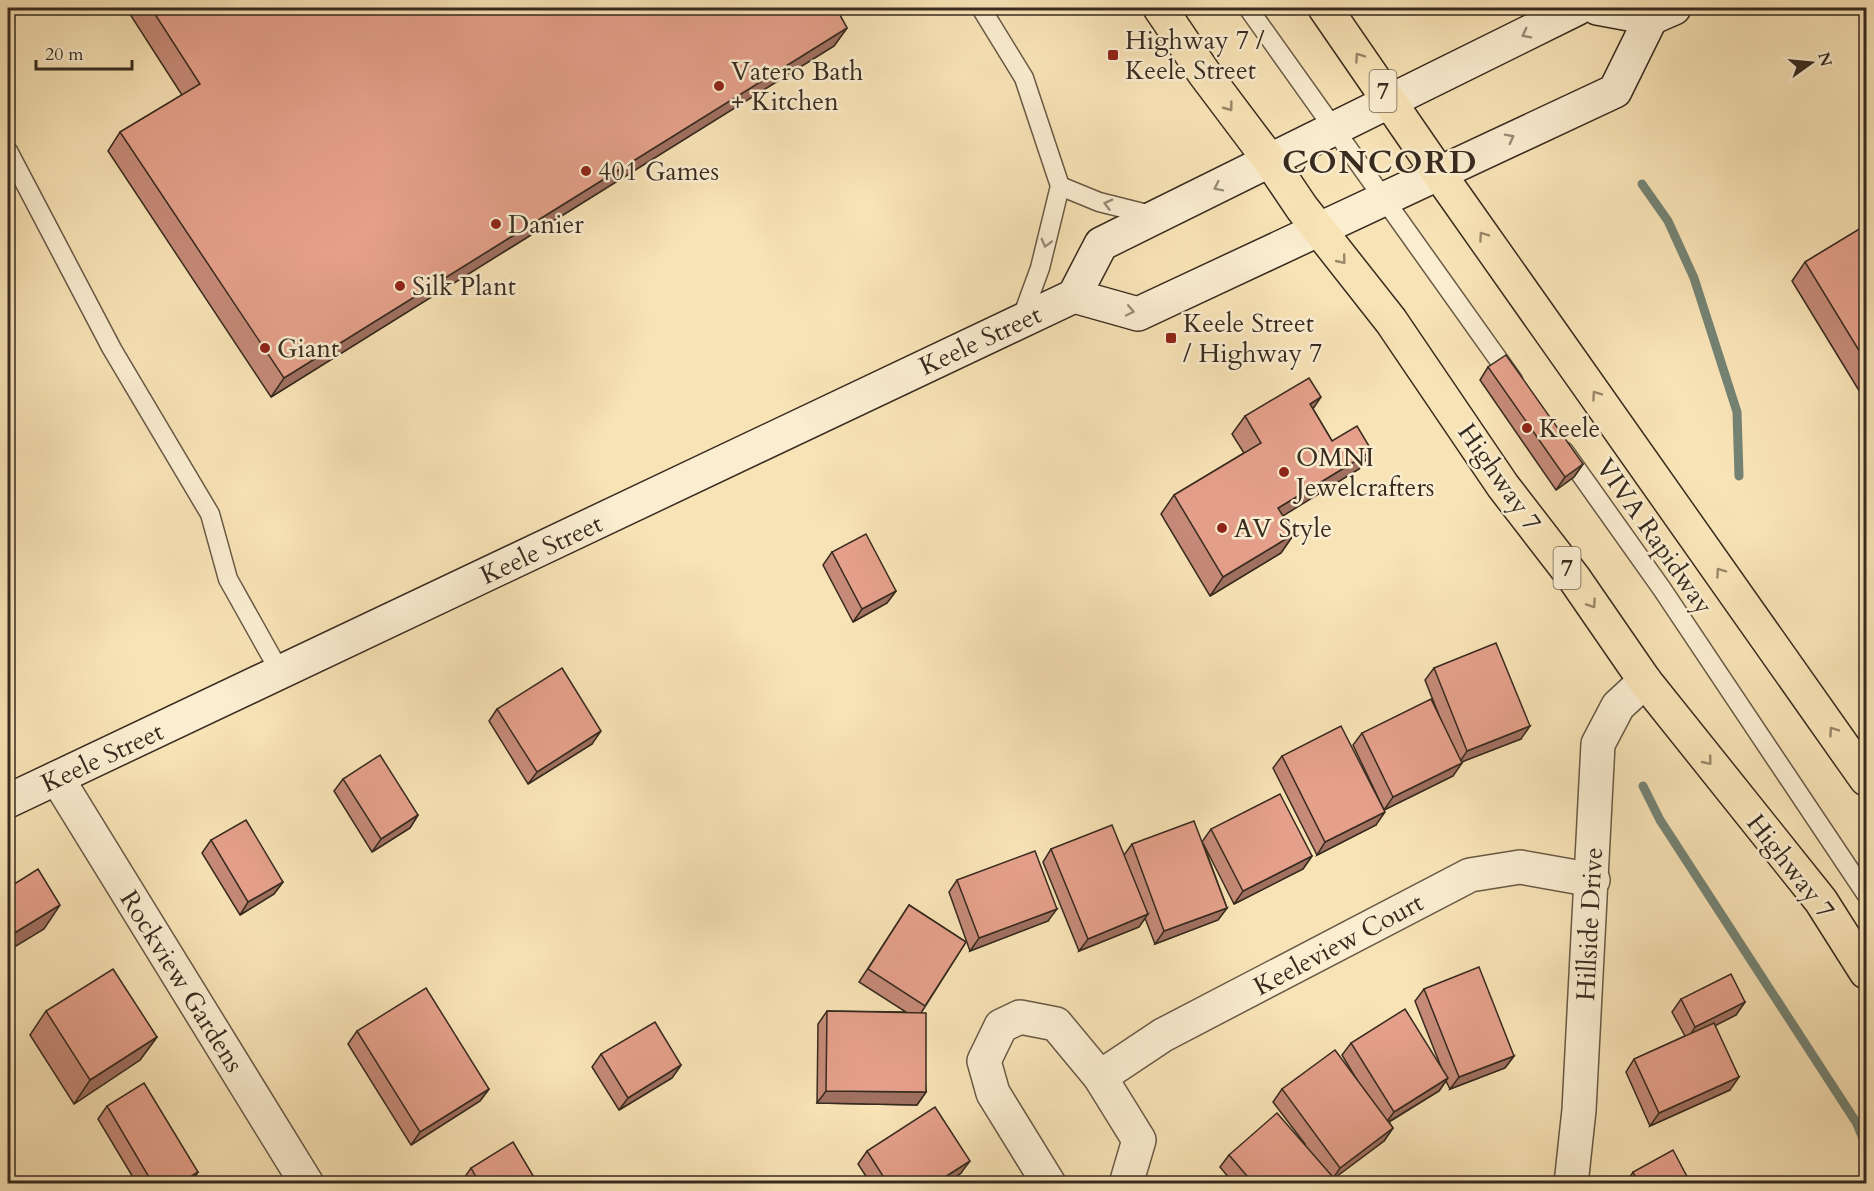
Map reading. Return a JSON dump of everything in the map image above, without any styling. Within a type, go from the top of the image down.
[{"type":"main road","name":"Highway 7","points":[[1160,8],[1204,73],[1318,229],[1397,330],[1503,486],[1574,578],[1645,681],[1821,901],[1866,972]]},
{"type":"main road","name":"7","points":[[1325,8],[1866,779]]},
{"type":"main road","points":[[1578,8],[1271,162],[1101,244],[1074,296],[1138,314],[1318,229],[1440,175],[1519,134],[1615,91],[1663,13],[1597,8]]},
{"type":"main road","name":"Keele Street","points":[[8,801],[1074,296]]},
{"type":"main road","name":"Hillside Drive","points":[[1571,1184],[1593,880],[1598,744],[1617,706],[1645,681]]},
{"type":"main road","name":"Rockview Gardens","points":[[57,778],[307,1184]]},
{"type":"main road","name":"Keeleview Court","points":[[1100,1077],[1163,1035],[1470,875],[1520,867],[1593,880]]},
{"type":"main road","points":[[1049,1184],[993,1093],[984,1061],[1001,1026],[1020,1017],[1056,1024],[1100,1077],[1139,1140],[1126,1184]]},
{"type":"lane","points":[[981,8],[1024,78],[1060,186],[1040,268],[1021,320]]},
{"type":"lane","points":[[1248,8],[1523,394]]},
{"type":"lane","points":[[8,151],[112,349],[210,514],[228,579],[280,672]]},
{"type":"lane","points":[[1060,186],[1099,202],[1158,217]]},
{"type":"lane","name":"VIVA Rapidway","points":[[1551,433],[1662,589],[1866,894]]},
{"type":"building","points":[[151,8],[836,8],[847,28],[284,378],[120,132],[200,84]]},
{"type":"building","points":[[1866,225],[1866,362],[1805,262]]},
{"type":"building","points":[[1506,355],[1583,464],[1565,477],[1488,367]]},
{"type":"building","points":[[1309,378],[1321,397],[1310,404],[1332,441],[1357,426],[1372,451],[1278,508],[1294,534],[1223,577],[1174,495],[1261,443],[1245,416]]},
{"type":"building","points":[[866,534],[896,591],[862,609],[832,552]]},
{"type":"building","points":[[1496,643],[1530,726],[1467,751],[1434,668]]},
{"type":"building","points":[[562,668],[601,731],[537,772],[497,709]]},
{"type":"building","points":[[1431,699],[1462,763],[1393,797],[1362,733]]},
{"type":"building","points":[[1341,726],[1385,812],[1325,842],[1282,756]]},
{"type":"building","points":[[380,755],[418,815],[381,839],[343,779]]},
{"type":"building","points":[[1280,794],[1312,856],[1243,891],[1211,829]]},
{"type":"building","points":[[246,820],[283,882],[248,902],[211,840]]},
{"type":"building","points":[[1194,821],[1227,908],[1164,931],[1132,844]]},
{"type":"building","points":[[1112,825],[1148,914],[1088,939],[1051,849]]},
{"type":"building","points":[[1035,851],[1057,909],[979,938],[957,880]]},
{"type":"building","points":[[38,869],[60,905],[8,937],[8,888]]},
{"type":"building","points":[[909,905],[966,942],[925,1006],[868,969]]},
{"type":"building","points":[[1479,967],[1514,1056],[1459,1077],[1424,989]]},
{"type":"building","points":[[113,969],[157,1037],[90,1080],[46,1011]]},
{"type":"building","points":[[1731,974],[1745,1002],[1695,1027],[1681,999]]},
{"type":"building","points":[[426,988],[489,1089],[420,1132],[357,1031]]},
{"type":"building","points":[[1405,1009],[1448,1078],[1394,1112],[1351,1043]]},
{"type":"building","points":[[827,1011],[926,1013],[926,1092],[826,1091]]},
{"type":"building","points":[[655,1022],[681,1065],[628,1098],[601,1054]]},
{"type":"building","points":[[1714,1023],[1739,1077],[1659,1113],[1634,1059]]},
{"type":"building","points":[[1335,1050],[1393,1128],[1340,1168],[1282,1089]]},
{"type":"building","points":[[144,1083],[198,1172],[179,1184],[153,1184],[107,1106]]},
{"type":"building","points":[[935,1107],[970,1161],[934,1184],[888,1184],[867,1151]]},
{"type":"building","points":[[1277,1113],[1339,1184],[1254,1184],[1229,1155]]},
{"type":"building","points":[[513,1142],[538,1184],[480,1184],[471,1168]]},
{"type":"building","points":[[1673,1150],[1691,1184],[1639,1184],[1633,1172]]},
{"type":"waterway","points":[[1642,184],[1668,221],[1694,278],[1737,412],[1739,476]]},
{"type":"waterway","points":[[1643,786],[1660,820],[1856,1122],[1866,1145]]},
{"type":"place","name":"Highway 7 / Keele Street","points":[[1113,55]]},
{"type":"place","name":"Vatero Bath + Kitchen","points":[[719,86]]},
{"type":"place","name":"401 Games","points":[[586,171]]},
{"type":"place","name":"Danier","points":[[496,224]]},
{"type":"place","name":"Silk Plant","points":[[400,286]]},
{"type":"place","name":"Keele Street / Highway 7","points":[[1171,338]]},
{"type":"place","name":"Giant","points":[[265,348]]},
{"type":"place","name":"Keele","points":[[1527,428]]},
{"type":"place","name":"OMNI Jewelcrafters","points":[[1284,472]]},
{"type":"place","name":"AV Style","points":[[1222,528]]},
{"type":"district","name":"CONCORD","points":[[1380,162]]}]
